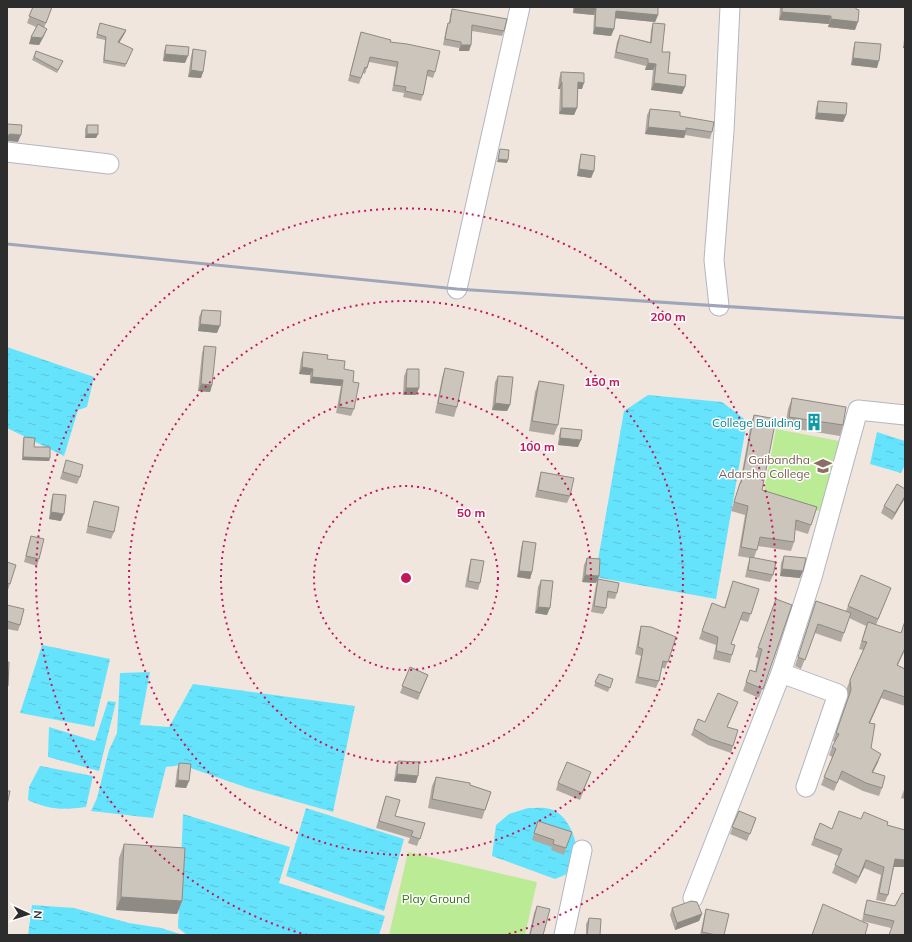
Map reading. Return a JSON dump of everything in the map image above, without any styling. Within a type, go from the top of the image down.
[{"type":"street","points":[[457,289],[520,7]]},
{"type":"street","points":[[718,306],[714,260],[724,131],[730,7]]},
{"type":"street","points":[[7,152],[109,164]]},
{"type":"street","points":[[693,898],[781,672],[812,577],[858,410],[905,415]]},
{"type":"street","points":[[781,672],[838,694],[806,787]]},
{"type":"street","points":[[564,935],[582,850]]},
{"type":"green space","points":[[776,429],[845,442],[827,513],[763,496]]},
{"type":"green space","name":"Play Ground","points":[[408,852],[537,882],[525,935],[389,935]]},
{"type":"water","points":[[7,347],[94,377],[87,407],[78,410],[64,456],[7,428]]},
{"type":"water","points":[[648,395],[722,402],[747,421],[716,599],[595,577],[624,411]]},
{"type":"water","points":[[877,432],[905,441],[905,465],[901,473],[870,464]]},
{"type":"water","points":[[42,645],[110,659],[94,727],[20,713]]},
{"type":"water","points":[[150,672],[140,725],[169,727],[193,684],[355,706],[333,812],[248,788],[182,765],[166,767],[153,818],[91,811],[97,798],[109,750],[117,733],[120,673]]},
{"type":"water","points":[[108,701],[116,702],[99,771],[48,757],[49,727],[95,741]]},
{"type":"water","points":[[40,766],[93,776],[86,807],[70,809],[56,808],[43,806],[28,800],[29,787]]},
{"type":"water","points":[[306,808],[404,839],[384,911],[286,876]]},
{"type":"water","points":[[528,808],[550,809],[558,812],[570,827],[574,836],[577,856],[575,865],[570,872],[555,879],[492,856],[496,825],[509,814]]},
{"type":"water","points":[[183,814],[290,847],[279,883],[385,916],[379,935],[187,935],[178,928]]},
{"type":"water","points":[[32,905],[74,908],[129,923],[161,928],[183,935],[28,935]]},
{"type":"building","points":[[33,7],[52,7],[46,23],[29,16]]},
{"type":"building","points":[[584,7],[658,7],[658,15],[616,11],[614,29],[595,27],[596,8]]},
{"type":"building","points":[[782,7],[856,7],[856,9],[859,10],[858,22],[831,19],[831,16],[782,12]]},
{"type":"building","points":[[452,9],[507,19],[504,31],[472,25],[471,45],[461,45],[461,42],[445,39],[448,23],[450,23]]},
{"type":"building","points":[[100,23],[126,30],[118,42],[133,49],[126,64],[104,60],[106,37],[97,34]]},
{"type":"building","points":[[653,23],[665,24],[662,52],[670,52],[668,73],[686,75],[685,87],[654,83],[656,64],[648,63],[648,59],[616,52],[620,35],[651,43]]},
{"type":"building","points":[[38,24],[47,29],[42,38],[31,37]]},
{"type":"building","points":[[361,32],[391,40],[390,42],[440,51],[435,72],[428,70],[423,95],[405,91],[406,87],[394,85],[398,62],[370,57],[367,68],[365,67],[361,78],[350,75]]},
{"type":"building","points":[[855,42],[881,44],[879,61],[853,58]]},
{"type":"building","points":[[166,45],[189,47],[188,56],[165,54]]},
{"type":"building","points":[[193,49],[206,51],[203,72],[191,70]]},
{"type":"building","points":[[36,51],[63,61],[58,70],[34,57]]},
{"type":"building","points":[[561,72],[584,73],[584,83],[578,82],[577,108],[562,108]]},
{"type":"building","points":[[818,101],[847,103],[846,115],[817,113]]},
{"type":"building","points":[[650,109],[680,112],[680,116],[714,122],[712,132],[686,128],[686,131],[648,127]]},
{"type":"building","points":[[7,124],[22,125],[21,135],[10,134],[7,136]]},
{"type":"building","points":[[87,125],[98,125],[98,134],[87,134]]},
{"type":"building","points":[[500,149],[509,150],[508,160],[498,159]]},
{"type":"building","points":[[581,154],[595,156],[594,171],[579,169]]},
{"type":"building","points":[[202,310],[221,311],[220,326],[200,324]]},
{"type":"building","points":[[204,346],[216,347],[212,385],[201,384]]},
{"type":"building","points":[[303,352],[328,355],[327,359],[345,361],[344,369],[354,371],[353,382],[359,383],[354,409],[339,407],[343,380],[312,377],[313,369],[302,367]]},
{"type":"building","points":[[445,368],[464,372],[457,407],[438,403]]},
{"type":"building","points":[[407,369],[419,369],[419,388],[406,388]]},
{"type":"building","points":[[498,376],[513,377],[510,405],[495,403]]},
{"type":"building","points":[[539,381],[564,385],[558,425],[532,421]]},
{"type":"building","points":[[792,398],[846,407],[843,425],[789,417]]},
{"type":"building","points":[[754,415],[776,419],[762,490],[817,507],[811,525],[796,520],[794,542],[760,537],[757,550],[741,547],[748,506],[734,502],[741,483]]},
{"type":"building","points":[[561,428],[582,430],[581,440],[560,438]]},
{"type":"building","points":[[24,437],[35,438],[34,447],[50,447],[50,458],[23,457]]},
{"type":"building","points":[[66,460],[83,465],[80,477],[63,472]]},
{"type":"building","points":[[541,472],[574,478],[570,496],[538,490]]},
{"type":"building","points":[[897,484],[905,489],[905,496],[895,513],[884,506]]},
{"type":"building","points":[[53,494],[66,495],[64,514],[51,512]]},
{"type":"building","points":[[94,501],[119,507],[114,532],[88,526]]},
{"type":"building","points":[[31,536],[44,539],[39,559],[26,556]]},
{"type":"building","points":[[523,541],[536,543],[532,572],[519,571]]},
{"type":"building","points":[[784,556],[806,558],[803,571],[782,569]]},
{"type":"building","points":[[750,557],[776,562],[773,575],[748,570]]},
{"type":"building","points":[[587,558],[600,559],[599,576],[585,575]]},
{"type":"building","points":[[471,559],[484,561],[480,583],[468,581]]},
{"type":"building","points":[[7,562],[16,565],[10,584],[7,583]]},
{"type":"building","points":[[861,575],[891,588],[878,619],[848,606]]},
{"type":"building","points":[[598,579],[619,583],[617,593],[608,591],[606,608],[594,606]]},
{"type":"building","points":[[541,580],[553,581],[550,608],[538,607]]},
{"type":"building","points":[[733,581],[759,589],[751,614],[743,612],[731,644],[735,645],[732,655],[716,651],[718,637],[702,631],[712,603],[725,608]]},
{"type":"building","points":[[776,599],[792,605],[763,689],[746,682],[750,670],[756,672],[762,649],[758,648]]},
{"type":"building","points":[[816,601],[851,613],[844,633],[818,624],[805,660],[798,657]]},
{"type":"building","points":[[7,605],[24,609],[20,625],[7,621]]},
{"type":"building","points":[[905,621],[905,648],[897,665],[905,669],[905,697],[884,690],[869,723],[875,724],[871,748],[881,754],[872,772],[885,776],[882,788],[866,783],[842,771],[837,783],[824,777],[836,749],[832,747],[839,734],[836,733],[851,690],[850,680],[867,642],[862,641],[868,622],[901,633]]},
{"type":"building","points":[[641,626],[651,627],[676,637],[668,662],[663,661],[659,681],[638,677],[643,649],[638,647]]},
{"type":"building","points":[[7,662],[9,662],[8,686],[7,686]]},
{"type":"building","points":[[410,667],[428,675],[420,693],[402,686]]},
{"type":"building","points":[[599,674],[613,679],[610,688],[595,682]]},
{"type":"building","points":[[718,693],[738,702],[727,727],[738,730],[733,746],[711,739],[694,729],[698,719],[705,722]]},
{"type":"building","points":[[398,761],[419,762],[418,776],[397,774]]},
{"type":"building","points":[[567,762],[591,772],[582,793],[558,783]]},
{"type":"building","points":[[179,763],[191,764],[189,781],[178,780]]},
{"type":"building","points":[[436,777],[470,783],[470,785],[491,792],[485,810],[432,799]]},
{"type":"building","points":[[7,791],[10,791],[7,805]]},
{"type":"building","points":[[386,796],[400,800],[395,816],[425,823],[420,839],[411,836],[413,831],[379,821]]},
{"type":"building","points":[[739,811],[756,818],[750,834],[732,827]]},
{"type":"building","points":[[839,811],[861,819],[864,812],[888,822],[887,825],[905,830],[905,860],[895,859],[888,895],[879,893],[884,867],[866,860],[859,877],[835,865],[842,849],[814,838],[820,823],[832,829]]},
{"type":"building","points":[[538,821],[572,832],[566,848],[553,844],[554,840],[534,833]]},
{"type":"building","points":[[124,844],[185,848],[182,901],[121,897]]},
{"type":"building","points":[[902,893],[905,894],[905,935],[889,935],[894,921],[864,914],[867,900],[895,906]]},
{"type":"building","points":[[691,901],[697,902],[702,914],[677,923],[672,908]]},
{"type":"building","points":[[823,904],[868,924],[865,935],[812,935]]},
{"type":"building","points":[[537,906],[550,909],[543,935],[530,935]]},
{"type":"building","points":[[706,909],[729,914],[724,935],[702,932]]},
{"type":"building","points":[[589,918],[601,919],[600,935],[587,935]]},
{"type":"railway","points":[[7,244],[457,289],[905,318]]},
{"type":"place","name":"College Building","points":[[814,422]]},
{"type":"place","name":"Gaibandha Adarsha College","points":[[823,466]]}]
